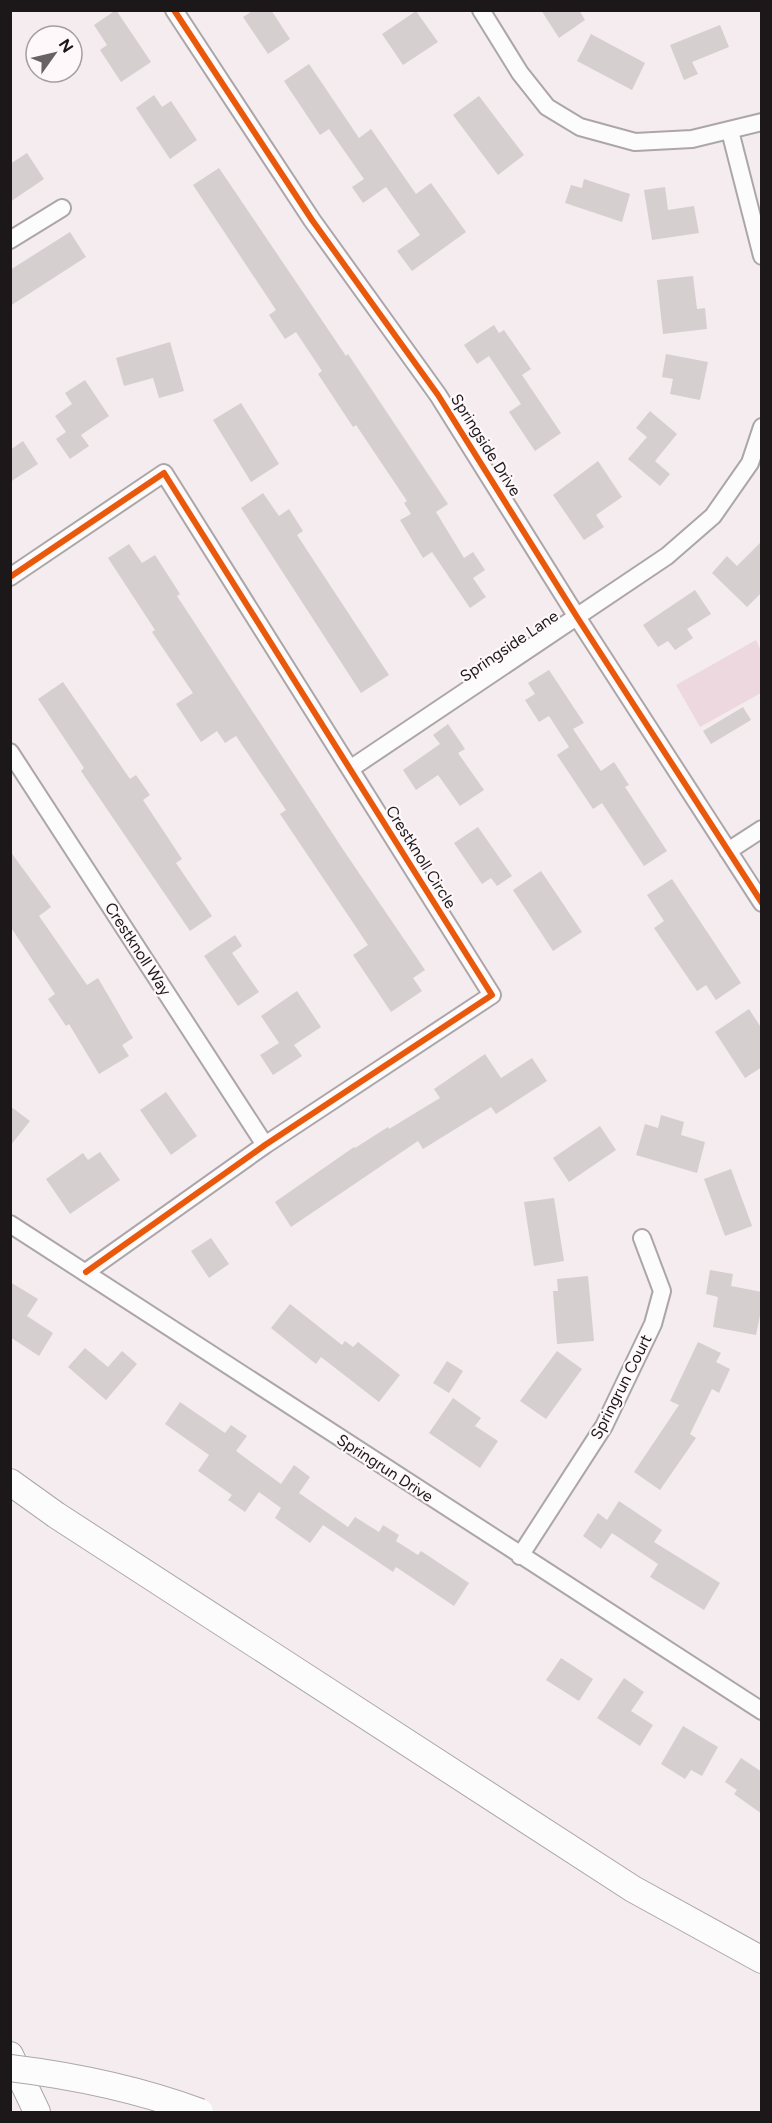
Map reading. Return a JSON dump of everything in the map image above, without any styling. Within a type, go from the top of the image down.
[{"type":"highway","points":[[10,1482],[56,1515],[623,1883],[762,1960]]},
{"type":"highway","points":[[10,2055],[37,2112]]},
{"type":"highway","points":[[10,2068],[84,2079],[147,2095],[200,2112]]},
{"type":"street","name":"Springside Drive","points":[[174,10],[312,220],[438,396],[762,903]]},
{"type":"street","points":[[481,10],[520,73],[547,107],[580,127],[635,142],[692,139],[762,122]]},
{"type":"street","points":[[730,131],[762,256]]},
{"type":"street","points":[[10,240],[62,208]]},
{"type":"street","name":"Springside Lane","points":[[350,769],[667,556],[713,516],[750,463],[762,427]]},
{"type":"street","name":"Crestknoll Circle","points":[[10,577],[164,473],[492,995],[265,1146],[86,1272]]},
{"type":"street","name":"Crestknoll Way","points":[[10,752],[265,1146]]},
{"type":"street","points":[[728,851],[762,829]]},
{"type":"street","name":"Springrun Drive","points":[[10,1224],[762,1711]]},
{"type":"street","name":"Springrun Court","points":[[520,1556],[604,1426],[653,1324],[662,1291],[642,1238]]},
{"type":"shaded area","points":[[756,640],[761,651],[761,693],[700,727],[676,685]]},
{"type":"building","points":[[116,10],[151,62],[121,82],[100,50],[107,45],[94,25]]},
{"type":"building","points":[[254,10],[271,10],[290,39],[268,54],[243,17]]},
{"type":"building","points":[[541,10],[579,10],[585,20],[559,38]]},
{"type":"building","points":[[416,11],[438,42],[403,65],[382,34]]},
{"type":"building","points":[[720,25],[729,47],[692,62],[698,74],[684,80],[670,45]]},
{"type":"building","points":[[591,34],[645,63],[632,90],[577,61]]},
{"type":"building","points":[[309,64],[359,138],[371,129],[416,194],[431,183],[466,232],[412,271],[397,251],[420,235],[386,187],[363,203],[352,187],[364,179],[329,129],[320,135],[284,81]]},
{"type":"building","points":[[154,95],[162,107],[171,101],[197,140],[170,159],[136,108]]},
{"type":"building","points":[[479,96],[524,155],[498,175],[453,115]]},
{"type":"building","points":[[27,153],[44,179],[10,202],[10,164]]},
{"type":"building","points":[[219,168],[346,356],[348,354],[448,504],[436,512],[464,558],[473,552],[485,570],[473,578],[486,597],[470,608],[432,552],[423,558],[400,520],[411,514],[404,503],[407,501],[356,425],[353,427],[318,374],[322,371],[296,332],[285,339],[269,315],[276,310],[193,185]]},
{"type":"building","points":[[584,179],[630,194],[622,222],[565,203],[571,185],[582,188]]},
{"type":"building","points":[[665,187],[668,210],[694,206],[699,233],[652,240],[644,190]]},
{"type":"building","points":[[70,232],[86,257],[10,306],[10,270]]},
{"type":"building","points":[[693,276],[697,309],[705,308],[707,329],[663,334],[657,280]]},
{"type":"building","points":[[494,325],[499,333],[504,330],[531,369],[522,375],[561,433],[535,451],[509,412],[521,404],[489,356],[477,364],[464,345]]},
{"type":"building","points":[[170,342],[184,391],[159,398],[153,378],[124,386],[116,358]]},
{"type":"building","points":[[666,354],[708,362],[700,400],[670,394],[673,379],[662,377]]},
{"type":"building","points":[[85,380],[109,416],[81,435],[89,446],[70,459],[56,439],[66,432],[55,416],[72,404],[65,393]]},
{"type":"building","points":[[241,403],[279,464],[251,482],[213,420]]},
{"type":"building","points":[[650,411],[677,434],[655,461],[670,474],[660,486],[628,459],[647,437],[636,428]]},
{"type":"building","points":[[23,441],[38,464],[10,482],[10,450]]},
{"type":"building","points":[[598,461],[622,497],[596,515],[604,527],[584,540],[553,495]]},
{"type":"building","points":[[263,493],[279,516],[289,509],[303,531],[297,535],[389,675],[361,693],[241,508]]},
{"type":"building","points":[[762,541],[762,592],[747,607],[712,573],[727,556],[737,566]]},
{"type":"building","points":[[129,544],[142,563],[155,555],[180,594],[177,596],[425,970],[413,978],[422,991],[391,1012],[353,955],[368,945],[280,814],[286,810],[236,736],[225,743],[217,731],[201,742],[176,704],[193,693],[152,632],[155,630],[108,558]]},
{"type":"building","points":[[695,590],[711,614],[687,629],[693,638],[675,650],[668,641],[658,647],[643,625]]},
{"type":"building","points":[[549,670],[584,723],[573,729],[601,771],[614,762],[629,785],[625,787],[667,851],[644,866],[602,803],[593,809],[557,755],[569,747],[549,716],[539,722],[525,700],[535,694],[528,683]]},
{"type":"building","points":[[63,682],[130,779],[136,775],[150,795],[143,800],[182,859],[176,863],[212,916],[190,931],[81,771],[84,768],[38,699]]},
{"type":"building","points":[[743,707],[751,720],[711,744],[703,731]]},
{"type":"building","points":[[448,724],[465,749],[458,753],[484,790],[460,806],[438,775],[416,790],[403,770],[440,744],[433,735]]},
{"type":"building","points":[[478,827],[512,876],[497,886],[491,878],[482,884],[454,843]]},
{"type":"building","points":[[10,851],[51,907],[39,916],[87,985],[98,978],[133,1038],[122,1045],[129,1056],[99,1074],[69,1024],[66,1026],[48,999],[55,994],[10,926]]},
{"type":"building","points":[[541,871],[582,932],[553,951],[513,890]]},
{"type":"building","points":[[672,879],[741,983],[716,1000],[706,985],[697,991],[654,928],[664,921],[647,895]]},
{"type":"building","points":[[235,935],[242,946],[232,953],[259,992],[238,1006],[204,956]]},
{"type":"building","points":[[297,991],[321,1027],[294,1045],[302,1056],[273,1075],[260,1055],[279,1043],[261,1016]]},
{"type":"building","points":[[749,1009],[762,1029],[762,1067],[745,1078],[715,1032]]},
{"type":"building","points":[[485,1054],[501,1078],[532,1058],[547,1081],[496,1114],[491,1107],[423,1149],[418,1141],[291,1227],[275,1202],[354,1147],[440,1098],[434,1089]]},
{"type":"building","points":[[166,1092],[197,1136],[171,1155],[140,1110]]},
{"type":"building","points":[[10,1106],[30,1121],[10,1146]]},
{"type":"building","points":[[661,1115],[684,1122],[681,1135],[705,1142],[697,1173],[636,1155],[645,1124],[658,1128]]},
{"type":"building","points":[[600,1126],[616,1150],[569,1182],[553,1158]]},
{"type":"building","points":[[100,1152],[120,1180],[70,1214],[46,1179],[83,1153],[88,1160]]},
{"type":"building","points":[[731,1169],[752,1226],[725,1236],[704,1179]]},
{"type":"building","points":[[554,1198],[564,1261],[534,1266],[524,1202]]},
{"type":"building","points":[[211,1238],[229,1264],[209,1278],[191,1251]]},
{"type":"building","points":[[710,1270],[733,1274],[731,1286],[762,1292],[756,1335],[713,1327],[718,1297],[706,1294]]},
{"type":"building","points":[[588,1276],[594,1341],[557,1344],[553,1291],[558,1291],[557,1279]]},
{"type":"building","points":[[10,1282],[38,1299],[27,1316],[53,1333],[39,1356],[10,1337]]},
{"type":"building","points":[[290,1304],[342,1345],[345,1341],[353,1347],[358,1342],[400,1375],[379,1402],[321,1357],[316,1364],[271,1328]]},
{"type":"building","points":[[698,1342],[721,1353],[716,1362],[730,1369],[719,1393],[712,1389],[690,1434],[696,1438],[660,1490],[634,1472],[679,1405],[670,1401]]},
{"type":"building","points":[[85,1348],[108,1367],[122,1351],[137,1364],[106,1400],[68,1367]]},
{"type":"building","points":[[557,1351],[582,1369],[546,1419],[520,1401]]},
{"type":"building","points":[[447,1361],[463,1371],[449,1393],[433,1383]]},
{"type":"building","points":[[453,1398],[481,1418],[475,1426],[498,1441],[480,1468],[429,1433]]},
{"type":"building","points":[[180,1402],[225,1433],[231,1425],[247,1436],[236,1451],[281,1484],[294,1465],[310,1477],[299,1493],[348,1527],[355,1517],[379,1532],[383,1525],[399,1535],[396,1541],[418,1555],[421,1551],[469,1583],[454,1606],[396,1567],[393,1572],[323,1525],[310,1543],[275,1518],[281,1508],[259,1492],[245,1512],[228,1500],[232,1495],[198,1471],[209,1455],[165,1424]]},
{"type":"building","points":[[619,1501],[662,1530],[654,1542],[720,1583],[704,1610],[650,1577],[658,1564],[612,1533],[601,1549],[583,1536],[598,1513],[607,1520]]},
{"type":"building","points":[[561,1658],[593,1679],[579,1701],[546,1680]]},
{"type":"building","points":[[624,1678],[644,1692],[631,1711],[653,1725],[640,1746],[597,1718]]},
{"type":"building","points":[[683,1726],[718,1747],[702,1776],[691,1770],[685,1779],[661,1764]]},
{"type":"building","points":[[741,1758],[762,1772],[762,1814],[734,1794],[737,1790],[725,1782]]},
{"type":"cycle path","points":[[174,10],[312,220],[438,395],[577,617],[762,903]]},
{"type":"cycle path","points":[[10,577],[164,473],[492,995],[265,1145],[86,1272]]}]
